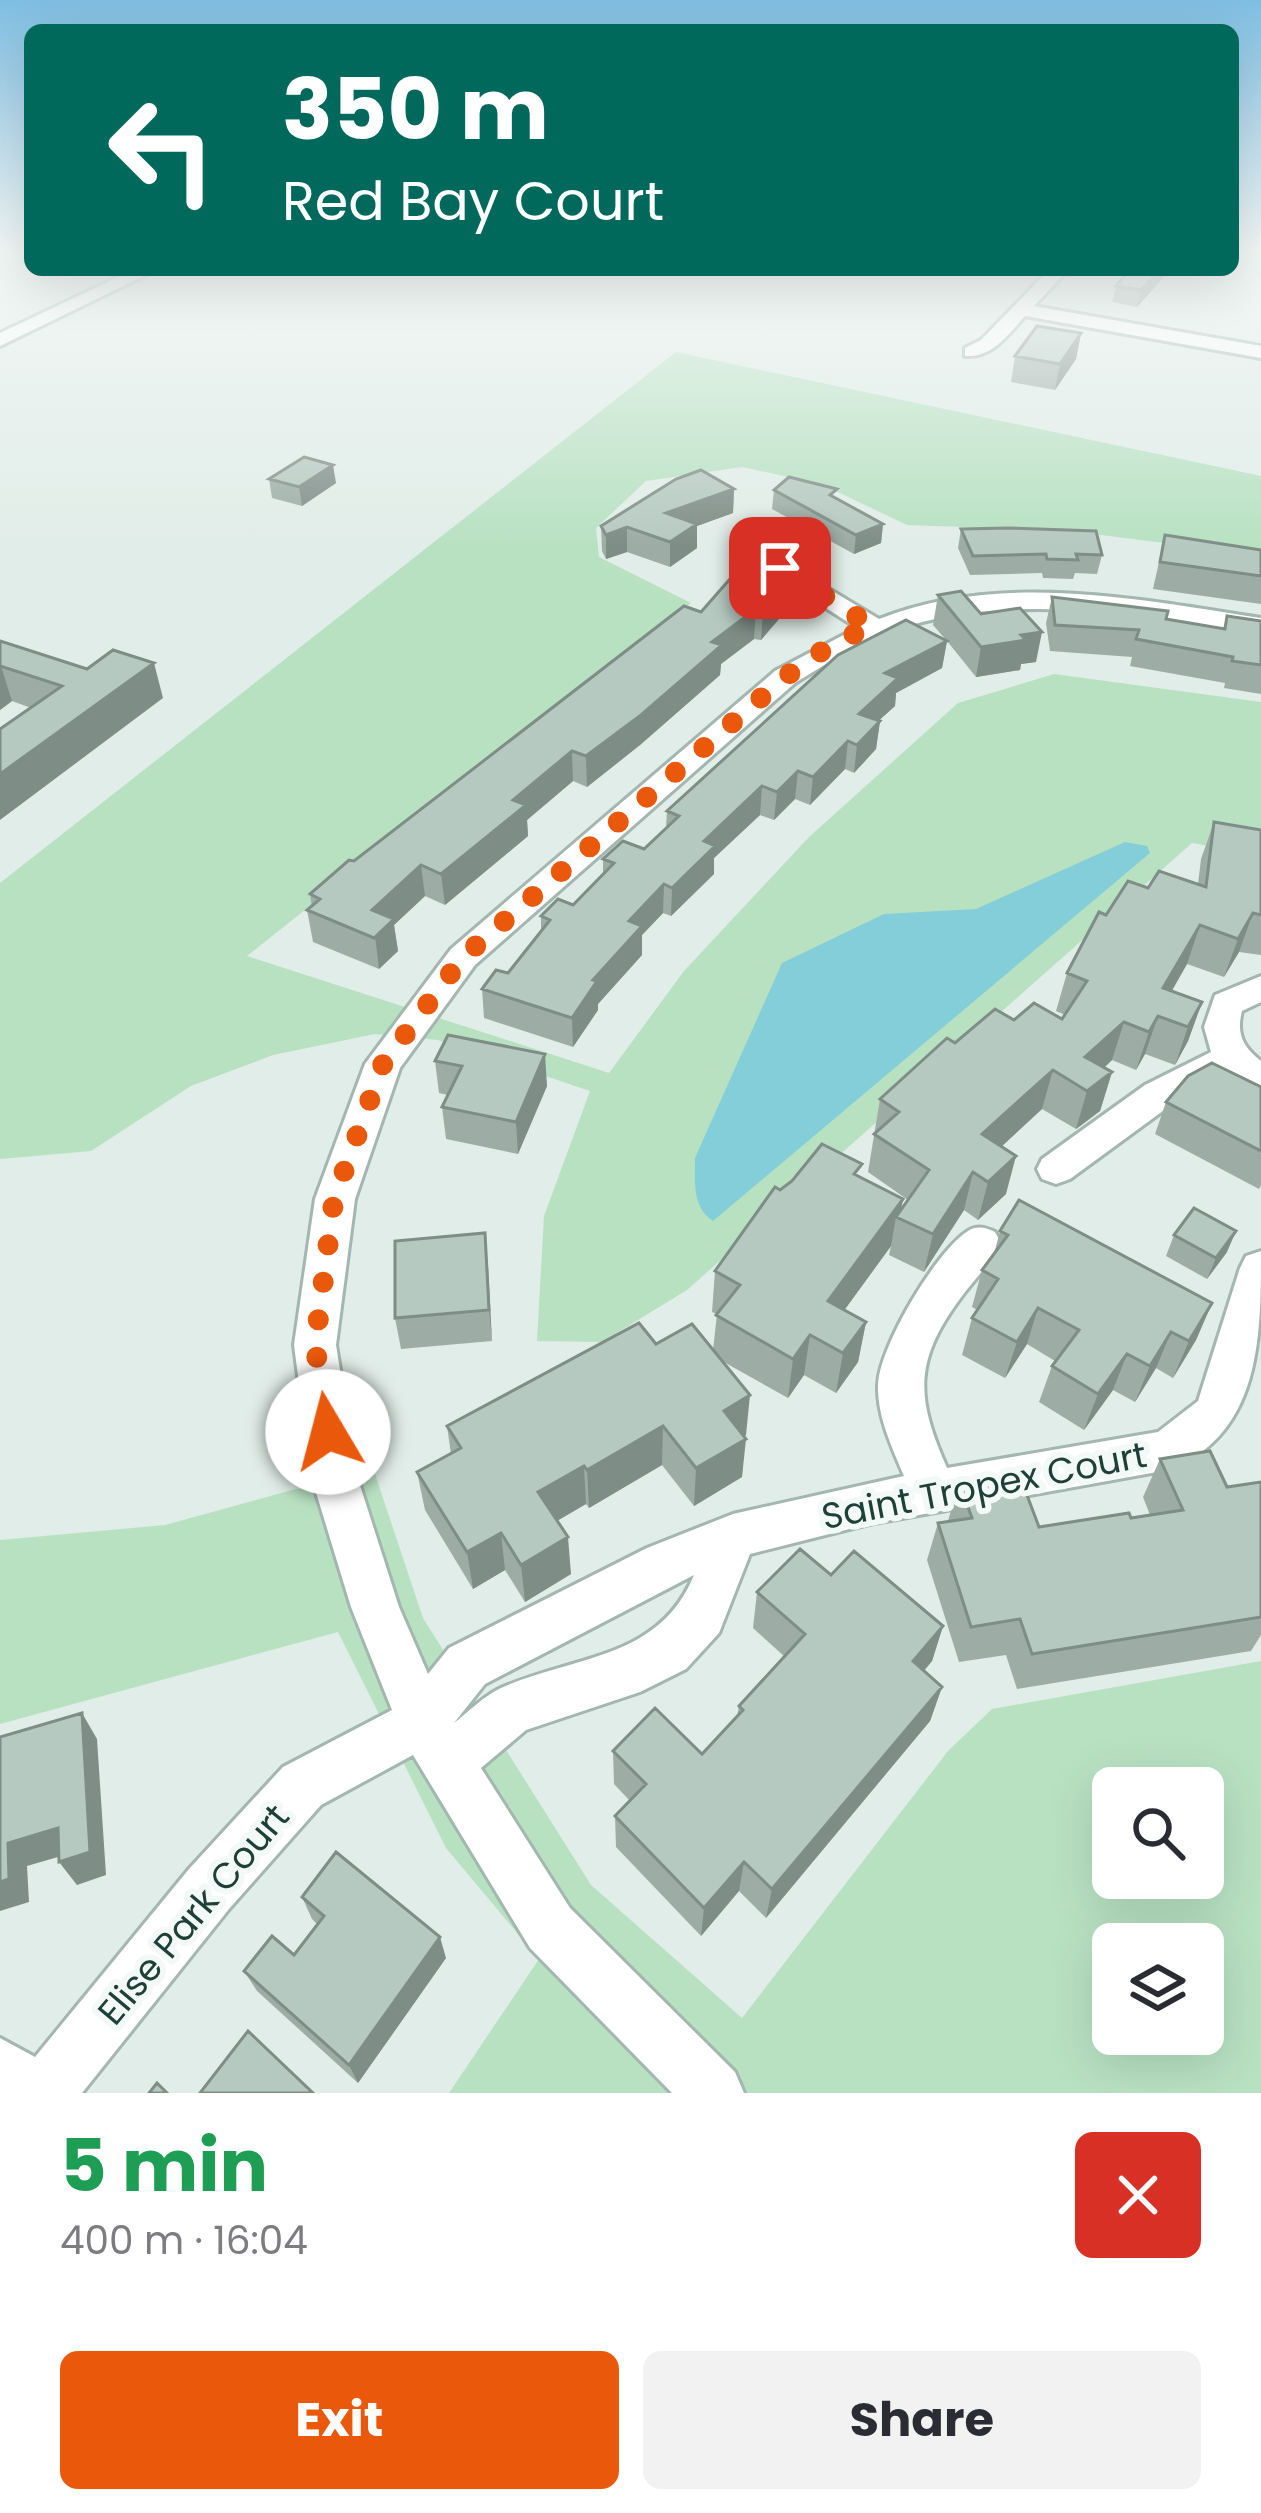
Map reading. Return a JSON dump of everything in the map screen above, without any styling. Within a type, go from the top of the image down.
[{"type":"street","points":[[749,548],[872,626]]},
{"type":"street","points":[[714,2093],[550,1928],[435,1742],[375,1607],[334,1476],[315,1345],[334,1199],[383,1064],[463,957],[785,677],[832,644],[872,626],[952,607],[1038,600],[1112,604],[1261,626]]},
{"type":"street","points":[[1056,1169],[1158,1095],[1246,1068],[1221,1037],[1219,1020],[1226,1004],[1261,988]]},
{"type":"street","points":[[934,1492],[908,1425],[901,1374],[922,1325],[981,1243]]},
{"type":"street","name":"Saint Tropex Court","points":[[435,1742],[467,1666],[664,1564],[733,1536],[934,1492],[1168,1450],[1216,1413],[1261,1268]]},
{"type":"street","points":[[435,1742],[511,1710],[640,1667],[668,1652],[702,1616],[733,1536]]},
{"type":"street","name":"Elise Park Court","points":[[0,2068],[40,2093],[209,1889],[302,1786],[435,1742]]},
{"type":"green space","points":[[676,352],[1261,476],[1261,555],[1069,531],[907,525],[821,484],[742,467],[646,481],[596,528],[599,557],[691,603],[247,956],[609,1073],[684,971],[809,837],[958,703],[1054,674],[1261,702],[1261,855],[1192,843],[687,1290],[602,1342],[537,1341],[544,1216],[590,1091],[438,1040],[375,1034],[273,1055],[191,1086],[91,1151],[0,1159],[0,883]]},
{"type":"green space","points":[[373,1468],[423,1618],[591,1885],[742,2018],[948,1751],[992,1709],[1261,1661],[1261,2093],[449,2093],[539,1959],[446,1848],[338,1632],[0,1724],[0,1540],[165,1525]]},
{"type":"water","points":[[1125,842],[1147,846],[1150,853],[713,1221],[706,1215],[696,1193],[695,1158],[782,963],[884,914],[976,909]]},
{"type":"building","points":[[1019,351],[1069,351],[1060,364],[1015,356]]},
{"type":"building","points":[[304,457],[333,465],[299,487],[269,479]]},
{"type":"building","points":[[701,470],[734,489],[666,513],[697,524],[670,542],[627,527],[606,535],[601,526],[676,479]]},
{"type":"building","points":[[789,477],[837,489],[830,495],[883,524],[856,535],[774,490]]},
{"type":"building","points":[[961,529],[1096,531],[1102,555],[1076,554],[1078,560],[1047,559],[1046,554],[973,556]]},
{"type":"building","points":[[1165,535],[1261,550],[1261,576],[1160,562]]},
{"type":"building","points":[[737,571],[787,583],[763,611],[756,609],[712,642],[722,645],[641,715],[586,756],[572,751],[513,800],[526,805],[441,874],[421,865],[372,910],[394,919],[374,938],[307,910],[320,899],[310,894],[349,860],[354,861],[684,606],[701,612]]},
{"type":"building","points":[[961,591],[981,614],[1020,608],[1042,632],[1021,635],[1026,640],[981,647],[938,595]]},
{"type":"building","points":[[1052,597],[1168,611],[1166,619],[1225,629],[1227,616],[1261,621],[1261,665],[1136,639],[1139,630],[1055,625]]},
{"type":"building","points":[[906,620],[947,641],[885,673],[898,678],[859,714],[880,721],[857,745],[848,741],[813,777],[798,771],[777,792],[762,786],[704,841],[715,846],[672,888],[664,884],[629,921],[642,926],[593,980],[597,981],[572,1018],[482,989],[496,970],[508,973],[550,920],[541,916],[558,899],[573,905],[614,863],[603,859],[623,841],[644,849],[679,816],[667,811],[838,655]]},
{"type":"building","points":[[0,641],[87,669],[113,650],[154,663],[0,774],[0,729],[62,686],[0,666]]},
{"type":"building","points":[[1214,822],[1261,830],[1261,915],[1253,913],[1238,939],[1200,925],[1163,988],[1202,1002],[1188,1027],[1158,1016],[1149,1032],[1124,1022],[1085,1057],[1112,1072],[1087,1091],[1053,1070],[982,1134],[1016,1156],[988,1182],[973,1172],[933,1234],[896,1217],[929,1170],[874,1134],[899,1112],[880,1099],[947,1038],[955,1043],[995,1009],[1014,1020],[1034,1003],[1062,1019],[1087,981],[1067,973],[1099,912],[1106,915],[1128,881],[1148,888],[1159,871],[1206,887]]},
{"type":"building","points":[[448,1035],[545,1054],[516,1122],[442,1107],[462,1066],[435,1061]]},
{"type":"building","points":[[1212,1063],[1261,1087],[1261,1151],[1166,1102],[1188,1076]]},
{"type":"building","points":[[822,1144],[862,1164],[854,1174],[903,1199],[828,1301],[866,1322],[843,1353],[810,1335],[793,1359],[716,1315],[740,1285],[715,1271],[775,1187],[780,1190],[792,1181]]},
{"type":"building","points":[[1019,1200],[1212,1303],[1189,1341],[1171,1332],[1150,1366],[1127,1354],[1098,1394],[1052,1366],[1079,1330],[1038,1308],[1017,1342],[972,1318],[998,1279],[982,1270],[1008,1235],[1000,1231]]},
{"type":"building","points":[[1194,1208],[1236,1231],[1216,1258],[1174,1235]]},
{"type":"building","points":[[485,1233],[489,1310],[395,1318],[395,1241]]},
{"type":"building","points":[[639,1323],[656,1344],[692,1324],[750,1395],[724,1411],[746,1439],[696,1468],[663,1426],[538,1492],[568,1537],[521,1565],[501,1533],[467,1552],[417,1472],[461,1448],[447,1426]]},
{"type":"building","points":[[1210,1451],[1227,1487],[1261,1482],[1261,1617],[1032,1654],[1020,1619],[971,1627],[938,1523],[972,1518],[959,1482],[1019,1474],[1039,1527],[1129,1513],[1131,1518],[1183,1510],[1160,1459]]},
{"type":"building","points":[[800,1549],[831,1575],[854,1551],[943,1626],[913,1661],[942,1687],[772,1889],[744,1862],[704,1908],[615,1816],[646,1784],[613,1751],[655,1708],[702,1754],[743,1710],[739,1706],[805,1634],[757,1592]]},
{"type":"building","points":[[82,1713],[90,1852],[59,1862],[58,1828],[8,1843],[9,1879],[0,1882],[0,1737]]},
{"type":"building","points":[[336,1852],[440,1937],[349,2065],[244,1971],[272,1936],[294,1955],[324,1916],[302,1897]]},
{"type":"building","points":[[248,2031],[313,2093],[200,2093]]},
{"type":"route","points":[[328,1432],[315,1345],[334,1199],[383,1064],[463,957],[785,677],[832,644],[872,626],[780,568]]}]
